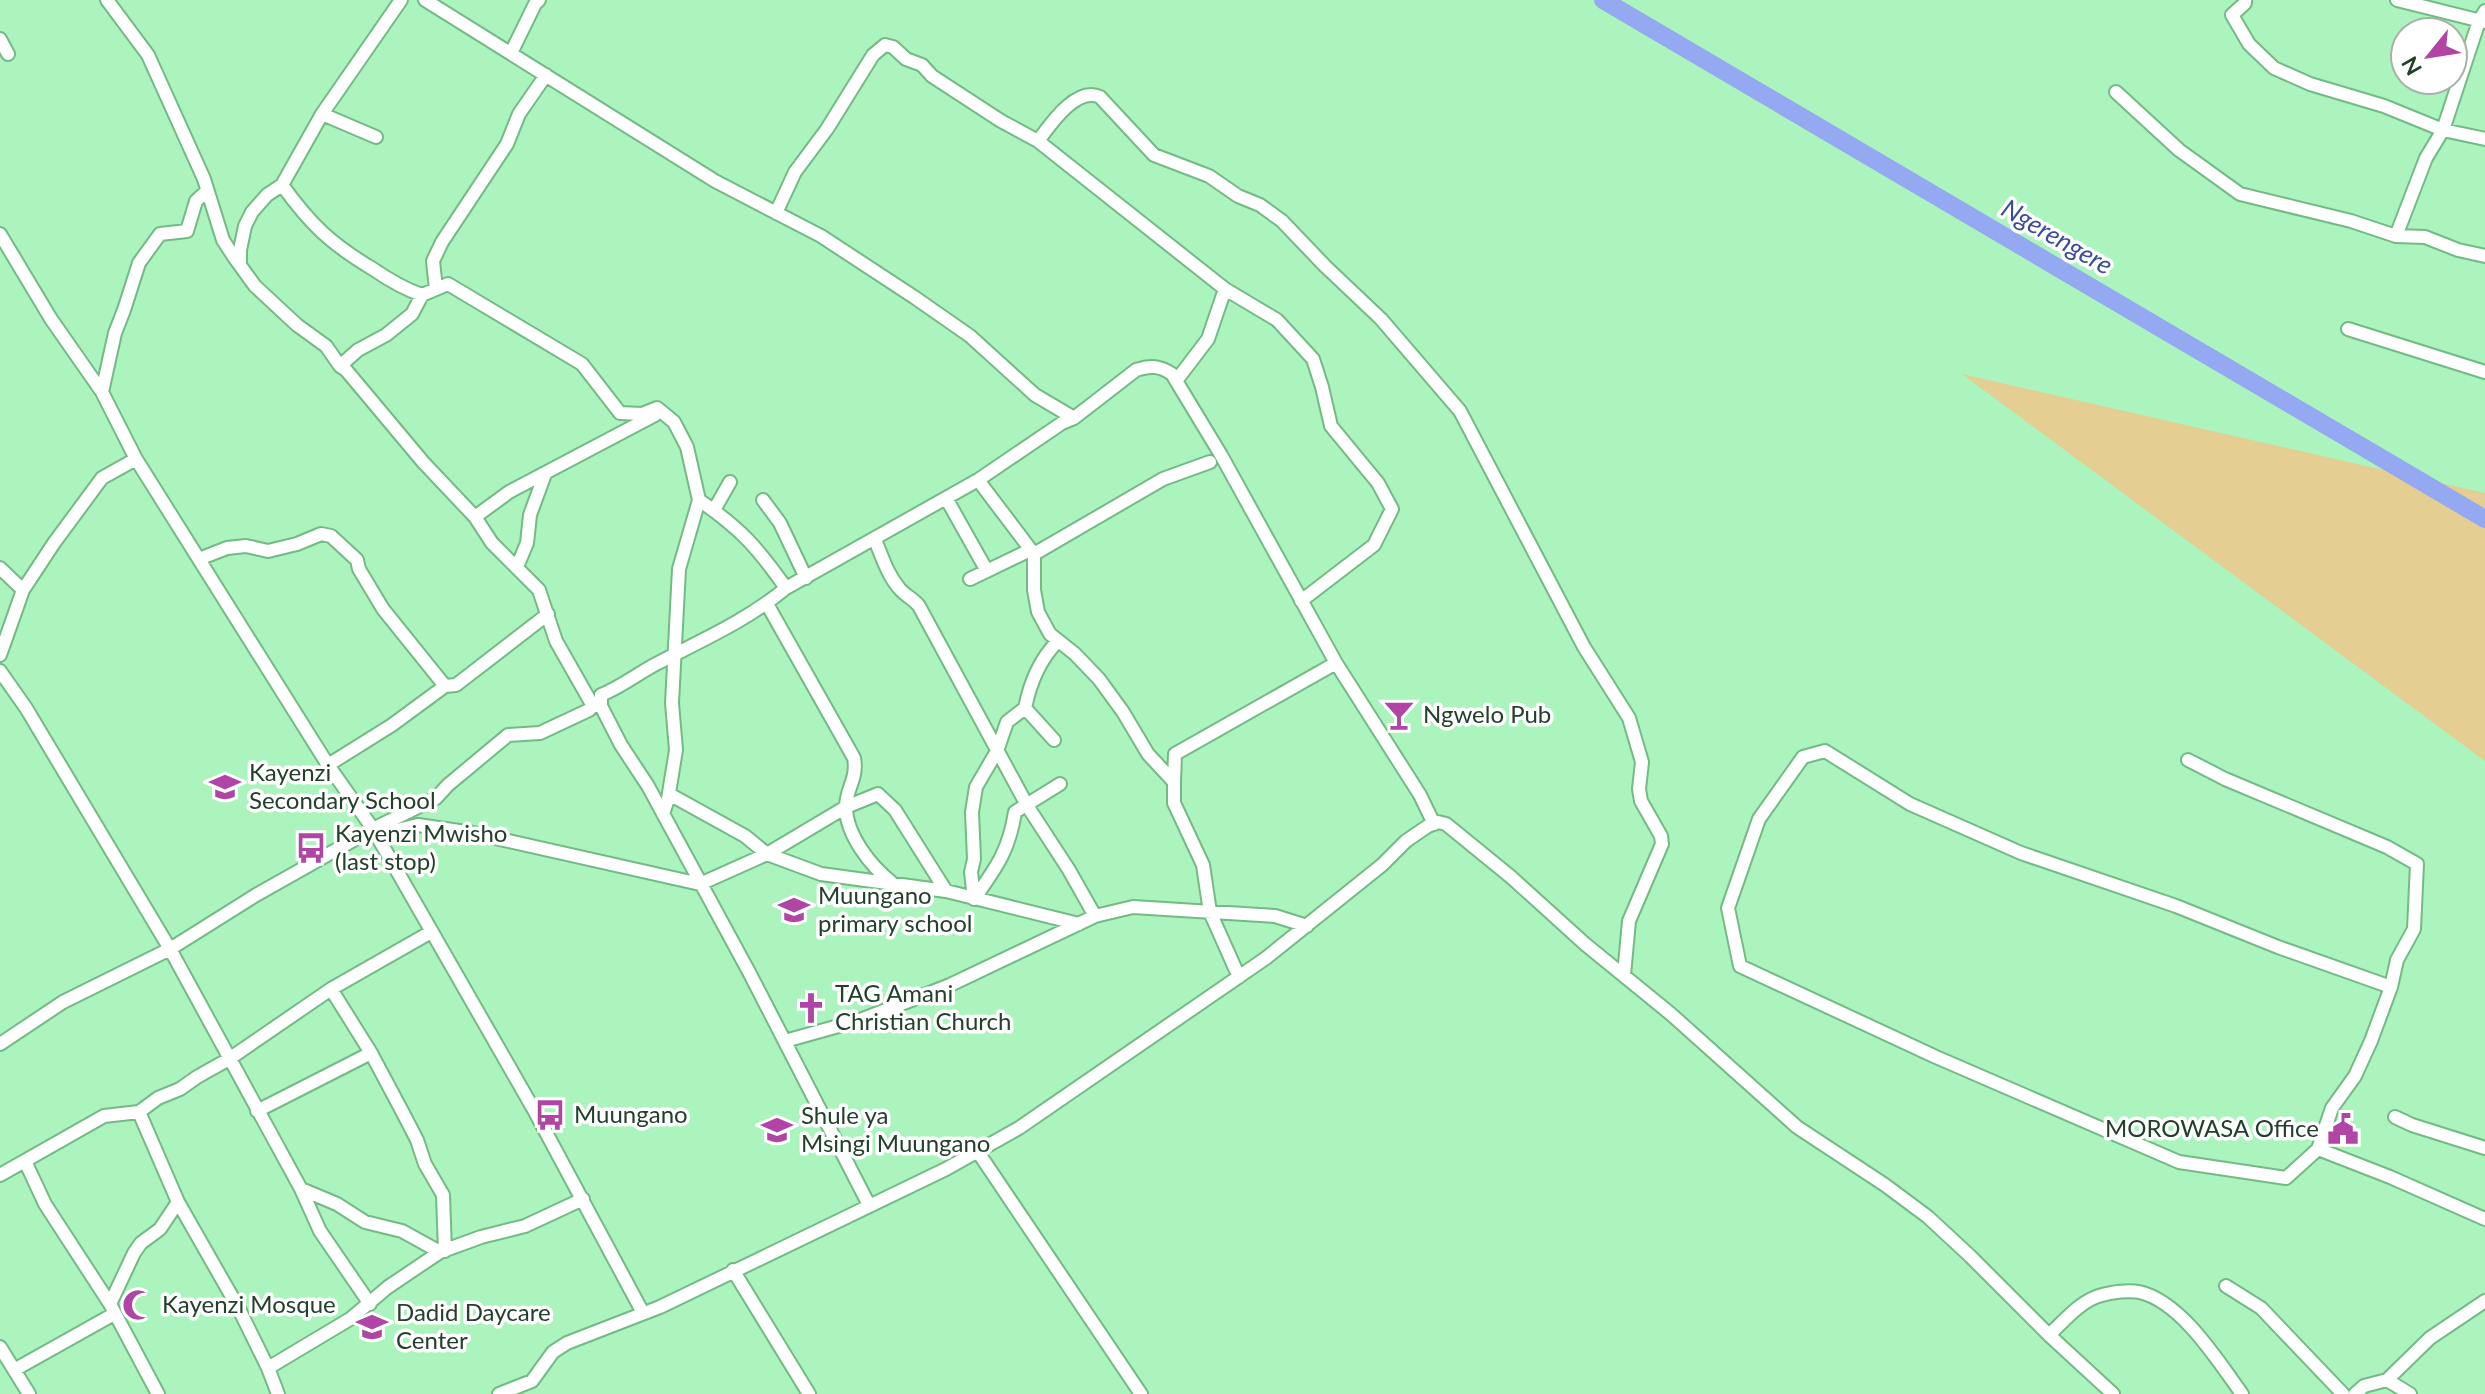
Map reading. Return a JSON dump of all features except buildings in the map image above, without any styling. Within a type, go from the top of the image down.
[{"type":"street","points":[[107,0],[148,55],[204,179],[223,240],[255,286],[326,346],[423,462],[475,517],[492,543],[539,590],[556,641],[663,814],[749,972],[869,1205]]},
{"type":"street","points":[[240,265],[245,226],[252,212],[267,195],[282,185],[322,114],[401,0]]},
{"type":"street","points":[[425,0],[715,181],[821,236],[970,336],[1035,395],[1074,418]]},
{"type":"street","points":[[511,53],[539,0]]},
{"type":"street","points":[[2245,0],[2232,15],[2249,44],[2274,68],[2310,84],[2384,106],[2443,130],[2485,139]]},
{"type":"street","points":[[2396,236],[2426,158],[2443,130],[2483,18],[2397,0]]},
{"type":"street","points":[[0,39],[8,54]]},
{"type":"street","points":[[776,213],[795,172],[827,129],[873,55],[885,45],[922,65],[932,76],[1038,141],[1225,289],[1277,320],[1313,359],[1331,426],[1378,483],[1392,509],[1374,545],[1301,601]]},
{"type":"street","points":[[436,289],[433,261],[442,242],[507,144],[519,114],[546,75]]},
{"type":"street","points":[[2116,92],[2179,150],[2240,194],[2351,221],[2396,236],[2425,237],[2458,250],[2485,256]]},
{"type":"street","points":[[1038,141],[1062,110],[1088,95],[1100,97],[1154,155],[1209,176],[1282,221],[1381,319],[1460,411],[1584,647],[1629,718],[1638,744],[1642,762],[1641,801],[1661,836],[1662,844],[1629,921],[1624,975]]},
{"type":"street","points":[[322,114],[376,137]]},
{"type":"street","points":[[282,185],[303,215],[338,248],[403,289],[422,295]]},
{"type":"street","points":[[102,392],[115,333],[139,263],[160,234],[187,231],[196,201],[206,192]]},
{"type":"street","points":[[0,234],[51,319],[102,392],[136,459],[328,765],[375,832],[583,1199],[643,1313]]},
{"type":"street","points":[[340,366],[358,350],[386,335],[412,314],[422,295],[448,284],[582,364],[620,413],[642,414],[657,408],[674,422],[687,447],[699,500],[679,569],[672,703],[676,750],[663,814]]},
{"type":"street","points":[[1176,381],[1208,339],[1225,289]]},
{"type":"street","points":[[2348,329],[2485,372]]},
{"type":"street","points":[[0,1044],[63,1002],[170,949],[256,895],[436,798],[508,735],[540,733],[597,706],[601,695],[767,604],[786,588],[978,480],[1052,429],[1074,418],[1136,370],[1146,367],[1161,367],[1172,374],[1221,455],[1336,663],[1420,795],[1434,824]]},
{"type":"street","points":[[475,517],[509,492],[661,411]]},
{"type":"street","points":[[0,655],[23,590],[89,494],[102,478],[136,459]]},
{"type":"street","points":[[970,579],[1029,553],[1163,479],[1210,462]]},
{"type":"street","points":[[517,567],[527,543],[530,515],[545,474]]},
{"type":"street","points":[[978,480],[1029,553],[1038,612],[1050,634],[1099,679],[1148,754],[1174,782]]},
{"type":"street","points":[[714,510],[730,482]]},
{"type":"street","points":[[946,498],[987,571]]},
{"type":"street","points":[[699,500],[731,521],[757,547],[786,588]]},
{"type":"street","points":[[763,500],[780,523],[806,578]]},
{"type":"street","points":[[199,559],[227,548],[246,546],[268,551],[321,534],[331,536],[357,560],[359,569],[383,609],[445,686]]},
{"type":"street","points":[[875,540],[891,578],[902,593],[919,606],[1026,804],[1095,916]]},
{"type":"street","points":[[0,568],[23,590]]},
{"type":"street","points":[[767,604],[854,758],[856,770],[846,807],[854,834],[876,870],[891,882]]},
{"type":"street","points":[[328,765],[392,725],[445,686],[456,685],[548,614]]},
{"type":"street","points":[[974,899],[972,812],[976,787],[997,751],[1007,722],[1025,708],[1029,688],[1048,651],[1058,641]]},
{"type":"street","points":[[1239,977],[1210,912],[1203,865],[1174,803],[1175,754],[1336,663]]},
{"type":"street","points":[[0,671],[26,708],[170,949],[301,1189],[320,1231],[370,1304]]},
{"type":"street","points":[[1025,708],[1054,740]]},
{"type":"street","points":[[2188,760],[2236,784],[2387,847],[2417,864],[2414,929],[2397,960],[2391,987],[2355,1076],[2332,1108],[2318,1149],[2286,1178],[2179,1162],[1936,1057],[1740,966],[1728,908],[1759,819],[1803,757],[1825,751],[1910,804],[2021,853],[2176,906],[2278,947],[2391,987]]},
{"type":"street","points":[[974,899],[999,864],[1011,838],[1015,812],[1060,784]]},
{"type":"street","points":[[669,794],[745,836],[767,854],[821,874],[946,891],[1079,924]]},
{"type":"street","points":[[375,832],[418,825],[473,833],[700,884],[767,854],[846,807],[878,794],[895,810],[946,891]]},
{"type":"street","points":[[499,1394],[532,1381],[558,1348],[643,1313],[978,1152],[1019,1128],[1239,977],[1382,865],[1406,841],[1434,824],[1446,824],[1672,1015],[1797,1127],[1928,1217],[2113,1394]]},
{"type":"street","points":[[785,1041],[860,1020],[950,985],[1095,916],[1133,907],[1275,916],[1307,926]]},
{"type":"street","points":[[0,1175],[104,1116],[139,1112],[158,1098],[180,1089],[331,989],[431,932]]},
{"type":"street","points":[[331,989],[371,1053],[443,1195],[443,1252]]},
{"type":"street","points":[[257,1111],[371,1053]]},
{"type":"street","points":[[139,1112],[178,1202],[226,1286],[278,1394]]},
{"type":"street","points":[[2395,1117],[2485,1148]]},
{"type":"street","points":[[2318,1149],[2485,1219]]},
{"type":"street","points":[[978,1152],[1141,1394]]},
{"type":"street","points":[[25,1161],[45,1204],[112,1309],[158,1394]]},
{"type":"street","points":[[301,1189],[337,1204],[365,1222],[402,1231],[443,1252]]},
{"type":"street","points":[[268,1368],[350,1319],[388,1287],[443,1252],[481,1237],[525,1226],[583,1199]]},
{"type":"street","points":[[14,1370],[112,1309],[134,1253],[141,1243],[160,1229],[178,1202]]},
{"type":"street","points":[[733,1270],[809,1394]]},
{"type":"street","points":[[2226,1286],[2261,1308],[2343,1394]]},
{"type":"street","points":[[2049,1335],[2074,1311],[2100,1295],[2138,1291],[2164,1302],[2192,1330],[2242,1394]]},
{"type":"street","points":[[2355,1394],[2364,1386],[2387,1380],[2430,1338],[2485,1301]]},
{"type":"street","points":[[0,1347],[29,1394]]},
{"type":"street","points":[[2387,1380],[2410,1394]]},
{"type":"street","points":[[532,1381],[537,1394]]},
{"type":"shaded area","points":[[1962,374],[2485,493],[2485,761]]},
{"type":"waterway","name":"Ngerengere","points":[[1603,0],[2485,519]]},
{"type":"place","name":"Ngwelo Pub","points":[[1399,715]]},
{"type":"place","name":"Kayenzi Secondary School","points":[[225,787]]},
{"type":"place","name":"Kayenzi Mwisho (last stop)","points":[[311,848]]},
{"type":"place","name":"Muungano primary school","points":[[794,910]]},
{"type":"place","name":"TAG Amani Christian Church","points":[[811,1008]]},
{"type":"place","name":"Muungano","points":[[550,1115]]},
{"type":"place","name":"MOROWASA Office","points":[[2343,1129]]},
{"type":"place","name":"Shule ya Msingi Muungano","points":[[777,1130]]},
{"type":"place","name":"Kayenzi Mosque","points":[[138,1305]]},
{"type":"place","name":"Dadid Daycare Center","points":[[372,1327]]}]
